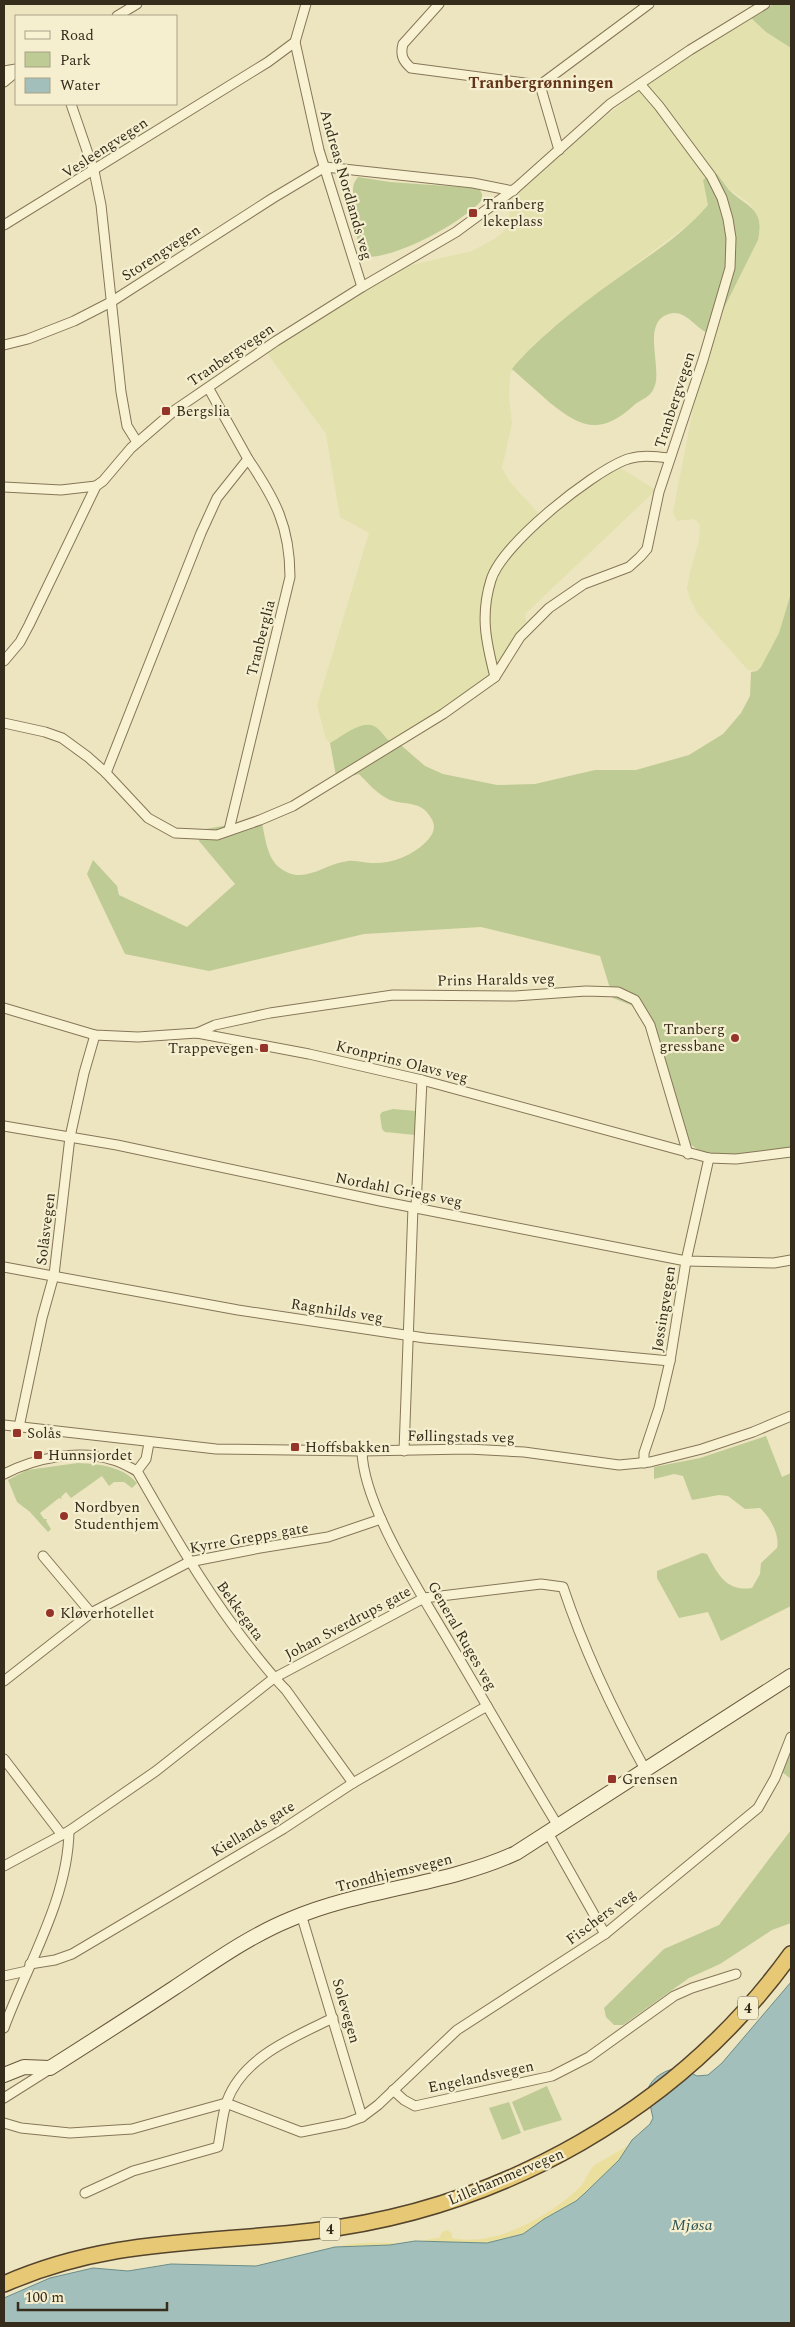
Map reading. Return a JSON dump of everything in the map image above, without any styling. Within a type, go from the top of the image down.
[{"type":"highway","name":"Lillehammervegen","points":[[4,2284],[63,2262],[121,2249],[173,2242],[315,2231],[355,2225],[434,2207],[493,2186],[548,2161],[592,2136],[636,2107],[698,2057],[748,2007],[791,1954]]},
{"type":"main road","name":"Trondhjemsvegen","points":[[50,2068],[237,1946],[302,1914],[364,1896],[484,1867],[516,1853],[791,1676]]},
{"type":"main road","points":[[4,2075],[24,2067],[50,2068]]},
{"type":"street","points":[[119,15],[137,4]]},
{"type":"street","name":"Andreas Nordlands veg","points":[[306,4],[295,42],[318,150],[362,287]]},
{"type":"street","points":[[439,4],[403,44],[401,52],[404,62],[411,68],[540,85],[649,4]]},
{"type":"street","name":"Tranbergvegen","points":[[4,661],[20,642],[29,625],[96,486],[104,481],[137,442],[174,410],[209,388],[249,358],[362,287],[456,232],[512,191],[610,104],[765,4]]},
{"type":"street","name":"Vesleengvegen","points":[[4,225],[268,62],[295,42]]},
{"type":"street","points":[[4,82],[15,71]]},
{"type":"street","name":"Tranbergvegen","points":[[495,677],[520,637],[549,608],[584,584],[629,567],[647,549],[659,492],[703,360],[730,268],[731,238],[722,198],[710,176],[659,106],[640,84]]},
{"type":"street","points":[[540,85],[559,150]]},
{"type":"street","points":[[70,105],[94,170],[102,205],[122,398],[127,426],[137,442]]},
{"type":"street","points":[[325,167],[473,183],[512,191]]},
{"type":"street","name":"Storengvegen","points":[[4,345],[28,339],[74,321],[111,302],[260,206],[325,167]]},
{"type":"street","name":"Tranberglia","points":[[209,388],[279,509],[286,528],[290,552],[290,577],[229,830]]},
{"type":"street","points":[[4,723],[45,732],[62,738],[106,773],[148,818],[175,833],[217,835],[293,806],[443,714],[495,677],[485,638],[485,612],[491,578],[510,550],[550,509],[589,481],[626,460],[644,456],[670,458]]},
{"type":"street","points":[[106,773],[200,533],[217,498],[248,458]]},
{"type":"street","points":[[4,488],[61,490],[96,486]]},
{"type":"street","name":"Prins Haralds veg","points":[[197,1033],[214,1026],[270,1013],[392,995],[509,996],[586,991],[618,992],[635,1000],[650,1025],[688,1154]]},
{"type":"street","name":"Kronprins Olavs veg","points":[[4,1008],[95,1035],[138,1037],[197,1033],[309,1054],[422,1080],[554,1114],[688,1154],[709,1158],[736,1159],[791,1152]]},
{"type":"street","name":"Solåsvegen","points":[[18,1427],[42,1318],[54,1275],[70,1137],[84,1073],[95,1035]]},
{"type":"street","points":[[404,1450],[414,1207],[422,1080]]},
{"type":"street","name":"Nordahl Griegs veg","points":[[4,1126],[70,1137],[686,1261],[774,1263],[791,1260]]},
{"type":"street","name":"Jøssingvegen","points":[[644,1463],[644,1453],[659,1408],[670,1361],[686,1261],[709,1158]]},
{"type":"street","name":"Ragnhilds veg","points":[[4,1267],[238,1310],[409,1336],[670,1361]]},
{"type":"street","name":"Føllingstads veg","points":[[4,1425],[149,1443],[243,1450],[362,1452],[498,1450],[544,1454],[609,1464],[644,1463],[702,1449],[753,1432],[791,1416]]},
{"type":"street","points":[[4,1474],[25,1464],[80,1455],[114,1460],[137,1471],[146,1459],[149,1443]]},
{"type":"street","name":"General Ruges veg","points":[[362,1452],[363,1466],[381,1519],[424,1598],[487,1706],[553,1830],[605,1934]]},
{"type":"street","name":"Bekkegata","points":[[137,1471],[189,1562],[232,1623],[274,1678],[286,1690],[353,1782]]},
{"type":"street","name":"Kyrre Grepps gate","points":[[4,1680],[91,1613],[189,1562],[260,1548],[328,1538],[381,1519]]},
{"type":"street","points":[[43,1556],[91,1613]]},
{"type":"street","name":"Johan Sverdrups gate","points":[[4,1866],[66,1833],[156,1771],[274,1678],[424,1598],[541,1584],[563,1587],[594,1666],[646,1771]]},
{"type":"street","name":"Kiellands gate","points":[[4,1976],[72,1954],[283,1828],[353,1782],[487,1706]]},
{"type":"street","name":"Fischers veg","points":[[393,2090],[458,2030],[605,1934],[758,1808],[775,1778],[791,1737]]},
{"type":"street","points":[[4,1759],[66,1833],[68,1854],[63,1881],[4,2028]]},
{"type":"street","name":"Solevegen","points":[[302,1914],[362,2116]]},
{"type":"street","name":"Engelandsvegen","points":[[393,2090],[404,2100],[415,2106],[552,2076],[589,2057],[674,1996],[692,1988],[736,1974]]},
{"type":"street","points":[[85,2193],[133,2170],[218,2147],[226,2103],[236,2082],[251,2066],[282,2044],[334,2018]]},
{"type":"street","name":"Trondhjemsvegen","points":[[4,2098],[50,2068]]},
{"type":"street","points":[[4,2123],[43,2131],[90,2133],[132,2129],[226,2103],[250,2114],[301,2132],[346,2123],[362,2116],[393,2090]]},
{"type":"shaded area","points":[[751,18],[766,32],[791,48],[791,593],[779,633],[761,667],[757,671],[748,670],[698,614],[690,599],[687,588],[699,541],[700,525],[696,520],[692,519],[677,521],[673,512],[695,399],[710,346],[722,312],[758,240],[760,230],[756,213],[749,203],[730,190],[717,174],[708,205],[697,218],[553,327],[522,357],[510,374],[509,399],[512,423],[502,468],[510,482],[538,513],[544,523],[614,464],[656,490],[525,614],[527,629],[509,656],[481,685],[395,740],[388,740],[377,728],[367,725],[344,734],[330,743],[326,739],[317,705],[369,533],[340,517],[326,434],[267,353],[386,271],[472,251],[496,238],[505,230],[510,221],[507,196],[656,76]]},
{"type":"green space","points":[[774,4],[791,4],[791,48],[766,32],[751,18]]},
{"type":"green space","points":[[717,174],[729,190],[757,215],[760,229],[758,240],[722,312],[713,335],[678,313],[664,316],[658,322],[655,329],[656,377],[651,393],[620,416],[599,425],[580,422],[560,411],[512,369],[528,351],[571,313],[691,223],[708,205],[703,180],[707,176]]},
{"type":"green space","points":[[358,177],[390,182],[474,188],[480,190],[482,200],[460,219],[427,238],[393,252],[365,257],[357,237],[355,224],[353,190]]},
{"type":"green space","points":[[791,593],[791,1150],[712,1160],[683,1139],[641,1009],[613,998],[600,956],[481,927],[364,934],[209,971],[125,954],[87,874],[93,860],[117,886],[119,895],[187,927],[235,884],[199,841],[200,830],[261,819],[269,852],[275,864],[289,873],[297,875],[314,872],[348,861],[379,863],[408,855],[420,847],[432,834],[434,825],[427,812],[417,805],[393,801],[384,797],[359,774],[343,778],[336,776],[330,743],[363,725],[376,727],[388,740],[395,740],[425,766],[443,774],[497,785],[535,784],[595,770],[636,770],[689,755],[723,734],[741,713],[750,696],[751,672],[757,671],[761,667],[779,633]]},
{"type":"green space","points":[[393,1109],[416,1111],[415,1135],[385,1132],[382,1129],[380,1115],[382,1112]]},
{"type":"green space","points":[[766,1436],[782,1477],[791,1473],[791,1606],[721,1641],[708,1612],[679,1618],[657,1578],[657,1571],[702,1553],[707,1554],[719,1575],[730,1585],[743,1589],[752,1588],[760,1574],[761,1563],[777,1548],[776,1532],[771,1521],[760,1508],[745,1509],[728,1496],[719,1495],[692,1500],[683,1476],[674,1474],[654,1479],[654,1467],[700,1458]]},
{"type":"green space","points":[[78,1463],[102,1465],[117,1469],[137,1483],[132,1488],[124,1482],[114,1482],[109,1486],[102,1476],[71,1498],[66,1492],[61,1497],[62,1499],[59,1498],[40,1513],[44,1519],[47,1519],[46,1521],[51,1529],[48,1532],[30,1512],[17,1502],[8,1480],[27,1470]]},
{"type":"green space","points":[[791,1736],[791,1779],[782,1772]]},
{"type":"green space","points":[[791,1830],[791,1923],[772,1930],[720,1964],[689,1978],[623,2025],[614,2025],[606,2017],[604,2008],[664,1949],[719,1925]]},
{"type":"green space","points":[[547,2086],[562,2120],[524,2131],[512,2102]]},
{"type":"green space","points":[[509,2102],[521,2133],[502,2140],[489,2108]]},
{"type":"sand","points":[[629,2145],[610,2175],[519,2246],[334,2248],[364,2243],[419,2242],[439,2238],[442,2232],[447,2230],[452,2233],[452,2238],[469,2240],[503,2234],[552,2210],[578,2189],[596,2164]]},
{"type":"water","name":"Mjøsa","points":[[791,1982],[791,2323],[4,2323],[4,2298],[50,2278],[93,2268],[128,2271],[171,2264],[256,2266],[335,2247],[390,2245],[415,2241],[487,2243],[523,2234],[544,2219],[576,2201],[619,2160],[632,2140],[650,2124],[653,2118],[647,2091],[652,2081],[665,2072],[680,2067],[697,2076],[708,2075],[722,2063]]},
{"type":"place","name":"Tranberg lekeplass","points":[[473,213]]},
{"type":"place","name":"Bergslia","points":[[166,411]]},
{"type":"place","name":"Tranberg gressbane","points":[[735,1038]]},
{"type":"place","name":"Trappevegen","points":[[264,1048]]},
{"type":"place","name":"Solås","points":[[17,1433]]},
{"type":"place","name":"Hoffsbakken","points":[[295,1447]]},
{"type":"place","name":"Hunnsjordet","points":[[38,1455]]},
{"type":"place","name":"Nordbyen Studenthjem","points":[[64,1516]]},
{"type":"place","name":"Kløverhotellet","points":[[50,1613]]},
{"type":"place","name":"Grensen","points":[[612,1779]]},
{"type":"district","name":"Tranbergrønningen","points":[[541,83]]}]
